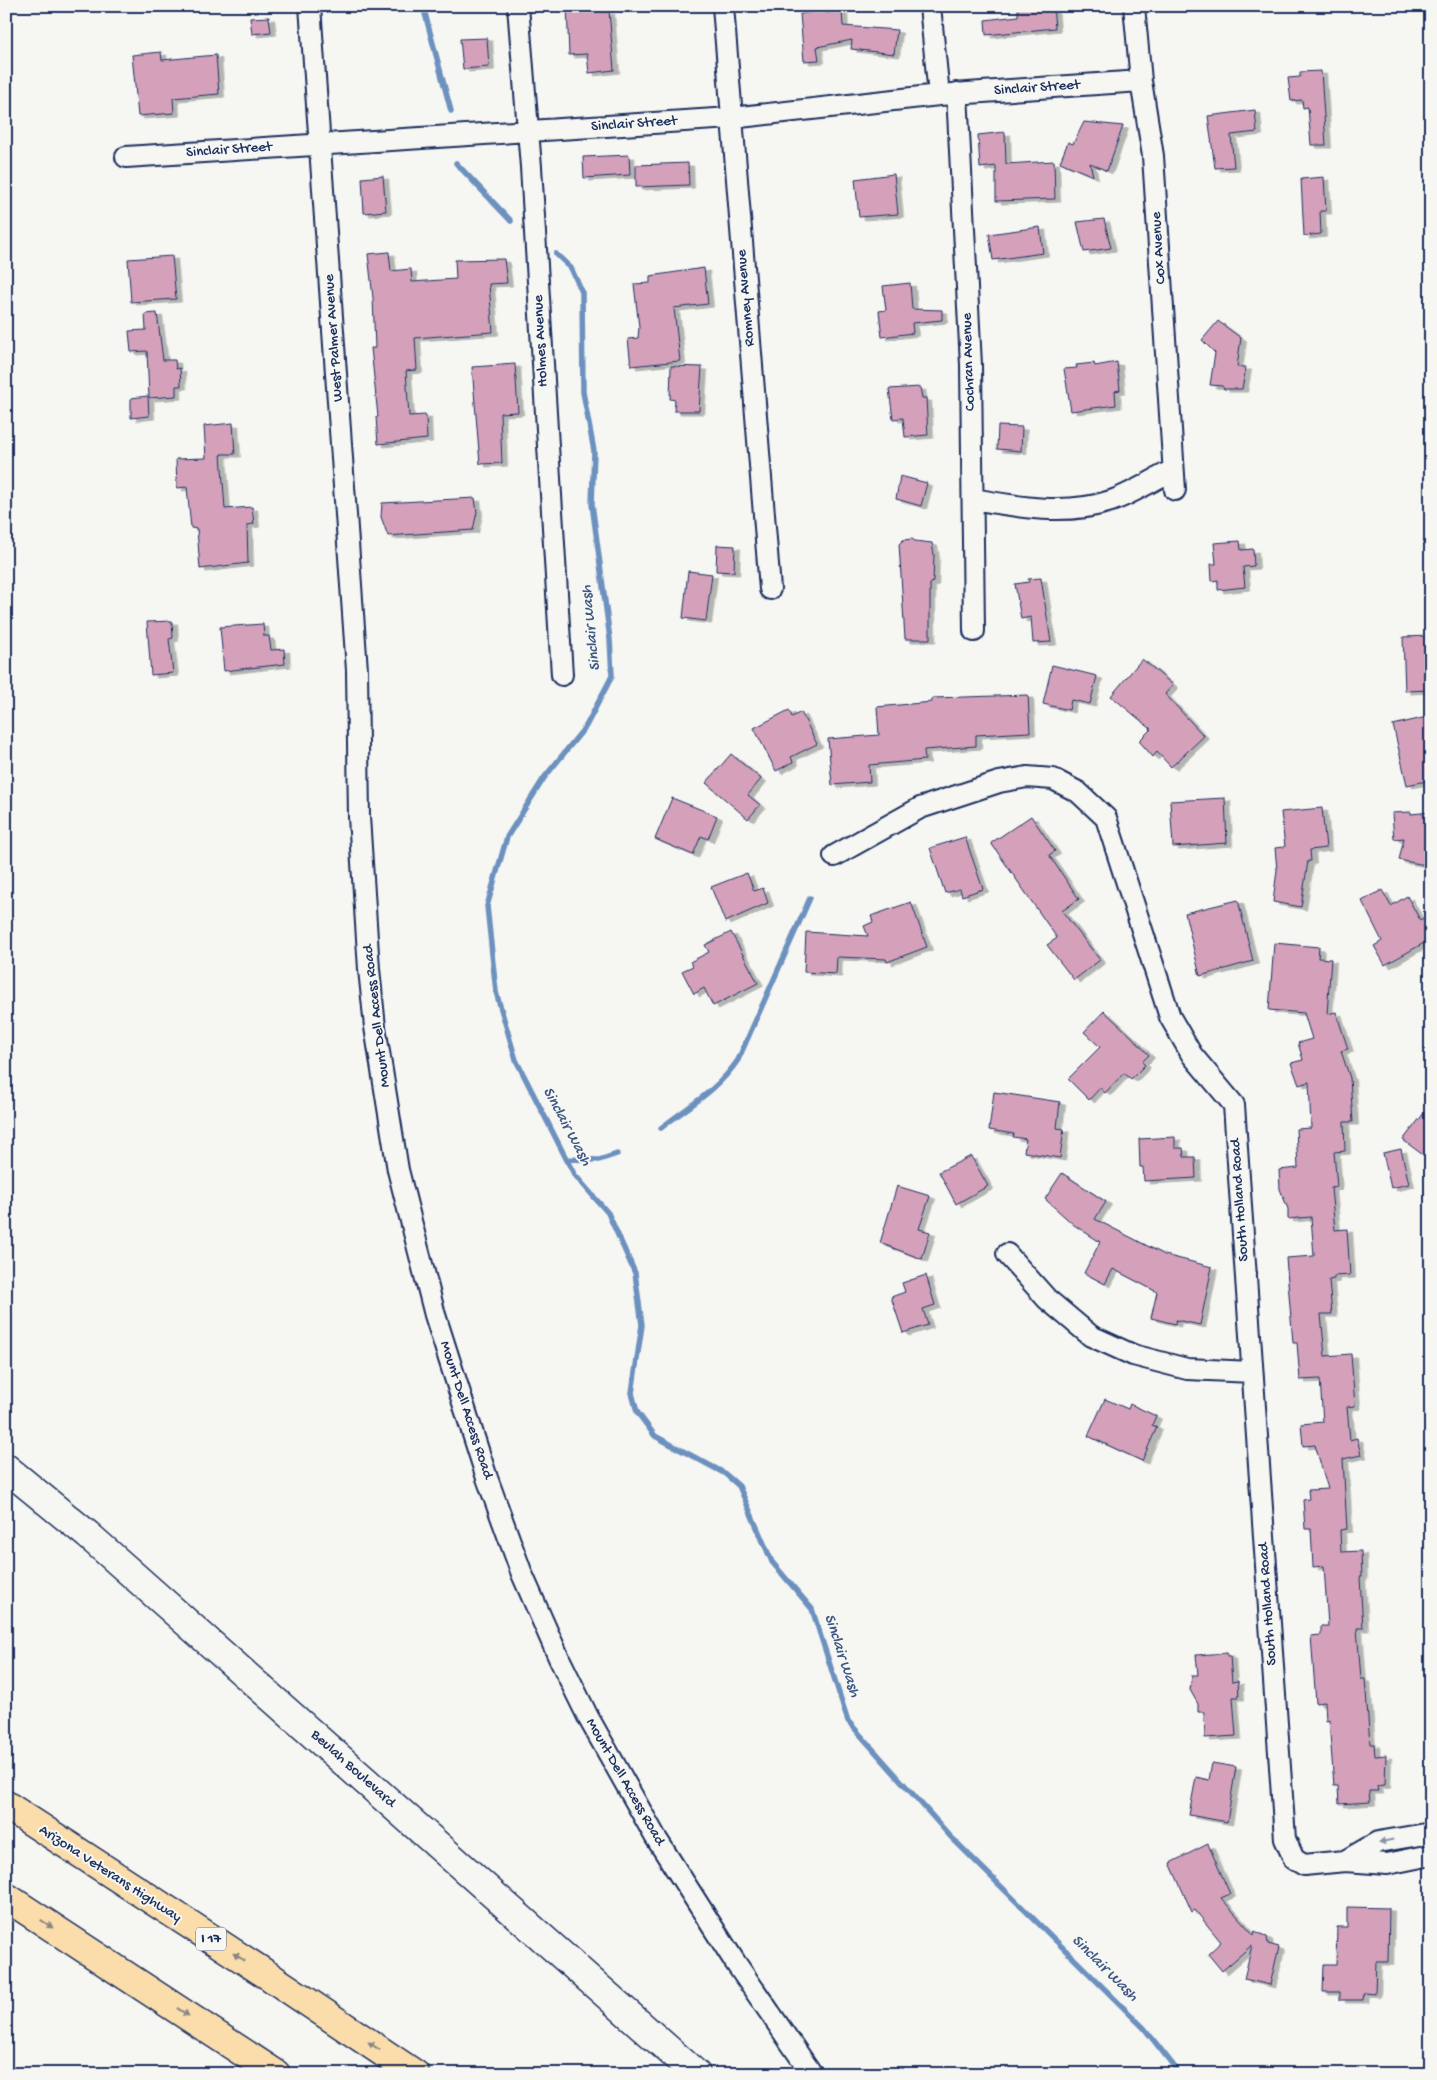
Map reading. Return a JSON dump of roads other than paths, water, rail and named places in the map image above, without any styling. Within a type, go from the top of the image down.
[{"type":"highway","name":"Arizona Veterans Highway","points":[[6,1805],[269,1976],[415,2074]]},
{"type":"highway","points":[[6,1897],[276,2074]]},
{"type":"main road","name":"Beulah Boulevard","points":[[6,1468],[88,1535],[696,2074]]},
{"type":"street","name":"West Palmer Avenue","points":[[310,6],[357,670]]},
{"type":"street","name":"Holmes Avenue","points":[[518,6],[528,131],[562,675]]},
{"type":"street","name":"Romney Avenue","points":[[723,6],[770,589]]},
{"type":"street","name":"Cochran Avenue","points":[[930,6],[948,94],[970,365],[974,630]]},
{"type":"street","name":"Cox Avenue","points":[[1134,6],[1141,81],[1153,156],[1175,490]]},
{"type":"street","name":"Sinclair Street","points":[[126,156],[731,118],[948,94],[1141,81]]},
{"type":"street","points":[[973,499],[1011,505],[1070,510],[1111,501],[1173,470]]},
{"type":"street","name":"Mount Dell Access Road","points":[[357,670],[359,817],[369,969],[380,1056],[398,1170],[435,1315],[487,1478],[522,1574],[559,1658],[619,1776],[735,1962],[812,2074]]},
{"type":"street","name":"South Holland Road","points":[[834,856],[920,808],[999,782],[1026,777],[1053,779],[1078,792],[1106,818],[1170,1017],[1192,1055],[1234,1104],[1285,1839],[1294,1859],[1304,1865],[1345,1861],[1387,1864],[1431,1855]]},
{"type":"street","points":[[1007,1254],[1047,1299],[1091,1336],[1133,1355],[1188,1370],[1252,1372]]},
{"type":"street","name":"South Holland Road","points":[[1345,1861],[1378,1842],[1431,1833]]},
{"type":"waterway","name":"Sinclair Wash","points":[[423,6],[451,111]]},
{"type":"waterway","name":"Sinclair Wash","points":[[456,163],[511,221]]},
{"type":"waterway","name":"Sinclair Wash","points":[[556,254],[571,268],[582,292],[583,392],[594,451],[592,504],[610,639],[612,676],[586,726],[544,778],[507,837],[487,906],[496,992],[516,1060],[574,1174],[608,1213],[635,1273],[642,1325],[632,1393],[637,1412],[655,1436],[724,1473],[739,1486],[772,1562],[812,1609],[848,1721],[950,1836],[1144,2028],[1180,2074]]},
{"type":"waterway","points":[[661,1128],[712,1089],[738,1060],[810,898]]},
{"type":"waterway","points":[[567,1159],[599,1160],[617,1154]]}]
